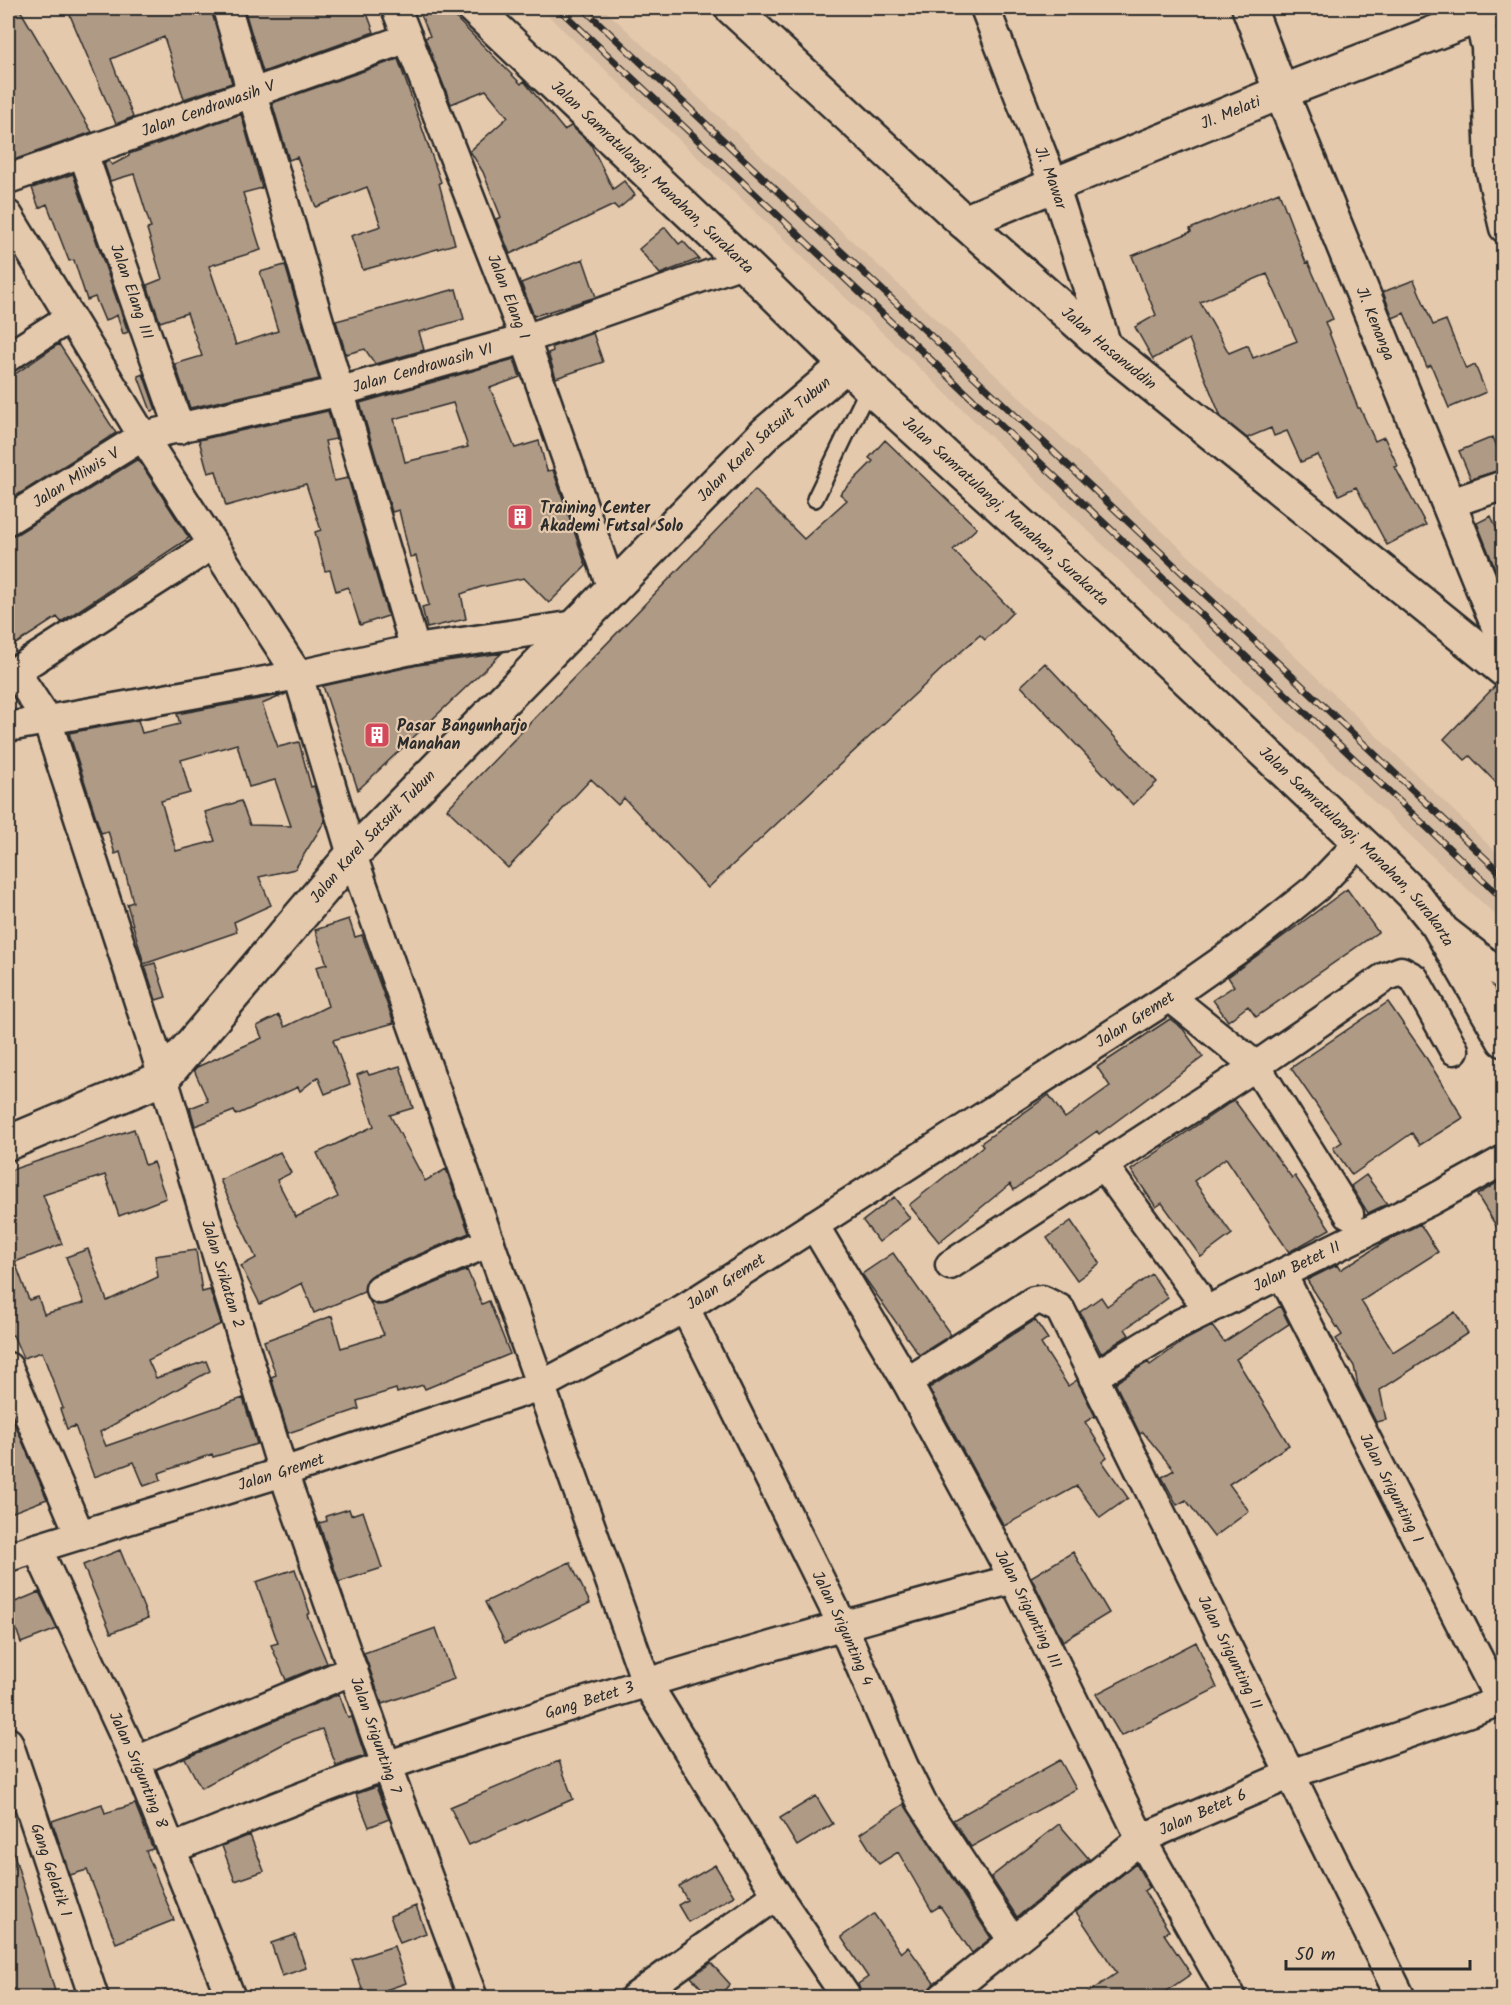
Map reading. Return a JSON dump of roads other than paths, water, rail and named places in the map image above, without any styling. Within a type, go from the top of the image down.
[{"type":"main road","name":"Jalan Samratulangi, Manahan, Surakarta","points":[[474,8],[690,212],[869,387],[1113,609],[1413,894],[1438,925],[1503,1040]]},
{"type":"main road","name":"Jalan Hasanuddin","points":[[732,8],[964,222],[1108,349],[1503,670]]},
{"type":"main road","name":"Jl. Kenanga","points":[[1249,8],[1503,640]]},
{"type":"main road","name":"Jl. Melati","points":[[964,222],[1485,10]]},
{"type":"main road","name":"Jalan Karel Satsuit Tubun","points":[[8,1143],[163,1078],[352,855],[767,432],[846,365]]},
{"type":"street","points":[[227,8],[415,649]]},
{"type":"street","name":"Jalan Elang I","points":[[396,8],[525,339],[612,589]]},
{"type":"street","name":"Jl. Mawar","points":[[985,8],[1054,185],[1108,349]]},
{"type":"street","points":[[1485,10],[1490,168],[1503,228]]},
{"type":"street","name":"Jalan Cendrawasih V","points":[[8,179],[408,38]]},
{"type":"street","name":"Jalan Elang III","points":[[83,153],[180,429]]},
{"type":"street","points":[[12,231],[296,675],[352,855],[646,1682],[777,1895],[847,1998]]},
{"type":"street","name":"Jalan Cendrawasih VI","points":[[143,436],[341,391],[525,339],[731,267]]},
{"type":"street","points":[[8,357],[69,318]]},
{"type":"street","name":"Jalan Mliwis V","points":[[8,520],[143,436]]},
{"type":"street","points":[[1448,504],[1503,485]]},
{"type":"street","points":[[11,673],[212,546]]},
{"type":"street","points":[[8,727],[296,675],[415,649],[576,625]]},
{"type":"street","name":"Jalan Srikatan 2","points":[[11,673],[47,720],[163,1078],[282,1472]]},
{"type":"street","name":"Jalan Gremet","points":[[8,1557],[282,1472],[540,1386],[685,1308],[1170,997],[1250,940],[1316,888],[1360,842]]},
{"type":"street","points":[[1438,925],[1503,976]]},
{"type":"street","points":[[950,1265],[1256,1066],[1335,1009],[1385,977],[1401,971],[1414,978],[1454,1050]]},
{"type":"street","points":[[1170,997],[1256,1066],[1349,1214]]},
{"type":"street","name":"Jalan Betet II","points":[[1093,1377],[1181,1323],[1283,1276],[1357,1236],[1428,1202],[1503,1160]]},
{"type":"street","points":[[1103,1164],[1196,1293]]},
{"type":"street","name":"Jalan Srigunting III","points":[[814,1224],[907,1382],[1014,1579],[1141,1839],[1221,1994]]},
{"type":"street","points":[[380,1289],[490,1242]]},
{"type":"street","name":"Jalan Srigunting 1","points":[[1283,1276],[1502,1701]]},
{"type":"street","name":"Jalan Srigunting II","points":[[907,1382],[1034,1301],[1042,1300],[1059,1309],[1401,1998]]},
{"type":"street","name":"Jalan Srigunting 4","points":[[685,1308],[842,1624],[885,1727],[922,1803],[1013,1941]]},
{"type":"street","points":[[8,1367],[80,1535]]},
{"type":"street","name":"Jalan Srigunting 7","points":[[282,1472],[386,1765],[473,1998]]},
{"type":"street","name":"Jalan Srigunting 8","points":[[37,1548],[136,1761],[173,1848],[231,1998]]},
{"type":"street","name":"Gang Betet 3","points":[[173,1848],[386,1765],[646,1682],[842,1624],[1014,1579]]},
{"type":"street","points":[[136,1761],[353,1670]]},
{"type":"street","name":"Jalan Betet 6","points":[[942,1998],[1141,1839],[1291,1774],[1502,1701]]},
{"type":"street","name":"Gang Gelatik 1","points":[[8,1742],[94,1998]]},
{"type":"street","points":[[647,1994],[777,1895]]},
{"type":"lane","points":[[815,499],[869,387]]},
{"type":"railway","points":[[558,8],[1504,900]]},
{"type":"railway","points":[[583,8],[1504,876]]},
{"type":"place","name":"Training Center Akademi Futsal Solo","points":[[520,517]]},
{"type":"place","name":"Pasar Bangunharjo Manahan","points":[[377,735]]}]
